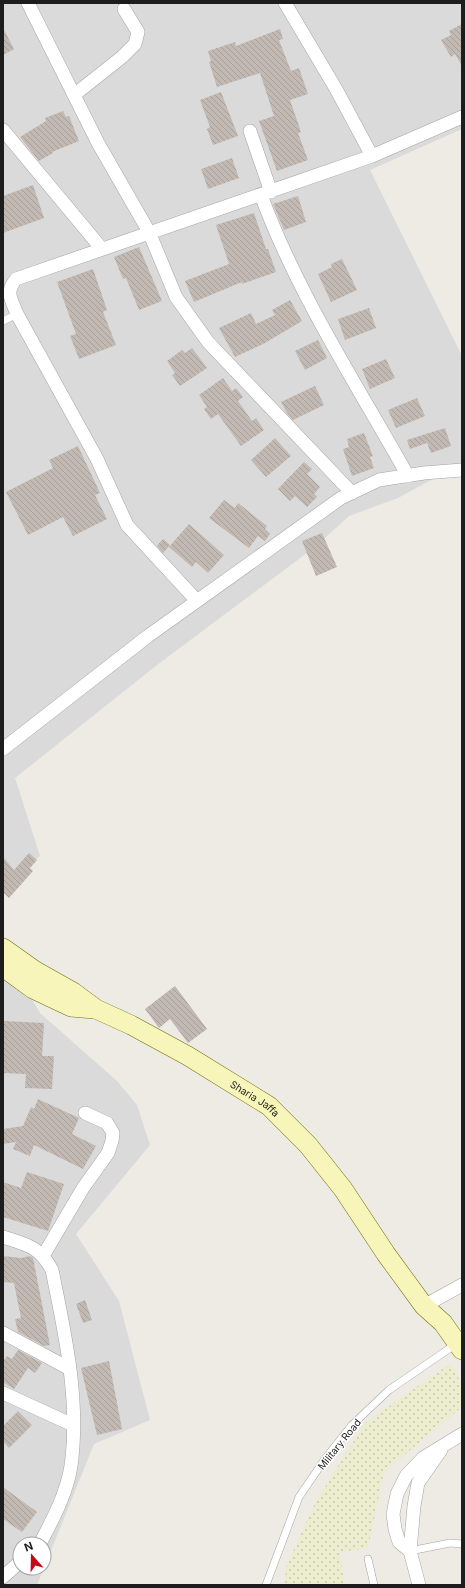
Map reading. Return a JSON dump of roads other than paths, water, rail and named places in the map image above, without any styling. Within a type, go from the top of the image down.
[{"type":"street","points":[[28,3],[98,143],[149,232],[176,297],[208,342],[352,493]]},
{"type":"street","points":[[284,3],[372,156]]},
{"type":"street","points":[[74,95],[122,57],[135,44],[138,32],[124,9]]},
{"type":"street","points":[[197,601],[127,525],[97,459],[16,314],[10,295],[6,289],[16,279],[102,248],[372,156],[462,117]]},
{"type":"street","points":[[3,130],[102,248]]},
{"type":"street","points":[[250,131],[274,230],[300,283],[408,476]]},
{"type":"street","points":[[3,749],[148,636],[341,498],[379,480],[462,470]]},
{"type":"street","name":"Sharia Jaffa","points":[[3,948],[34,970],[73,992],[96,1009],[131,1025],[188,1056],[269,1106],[308,1145],[343,1189],[386,1254],[424,1306],[443,1323],[461,1345]]},
{"type":"street","points":[[3,967],[33,988],[71,1007],[96,1009]]},
{"type":"street","points":[[43,1256],[83,1188],[108,1153],[112,1141],[113,1133],[107,1123],[85,1113]]},
{"type":"street","points":[[3,1237],[21,1242],[37,1250],[52,1270],[70,1369],[72,1425],[71,1467],[59,1506],[44,1536]]},
{"type":"street","points":[[424,1306],[462,1286]]},
{"type":"street","points":[[3,1333],[70,1369]]},
{"type":"street","points":[[3,1393],[72,1425]]},
{"type":"street","points":[[410,1551],[399,1542],[395,1529],[394,1514],[397,1494],[406,1476],[424,1458],[462,1434]]},
{"type":"street","points":[[419,1585],[410,1551],[414,1506],[418,1483],[442,1448]]},
{"type":"street","points":[[3,1577],[12,1569]]},
{"type":"lane","points":[[3,321],[16,314]]},
{"type":"lane","name":"Military Road","points":[[266,1585],[299,1497],[325,1459],[352,1425],[389,1390],[461,1345]]},
{"type":"lane","points":[[410,1551],[450,1543],[462,1544]]},
{"type":"lane","points":[[368,1559],[374,1585]]}]
